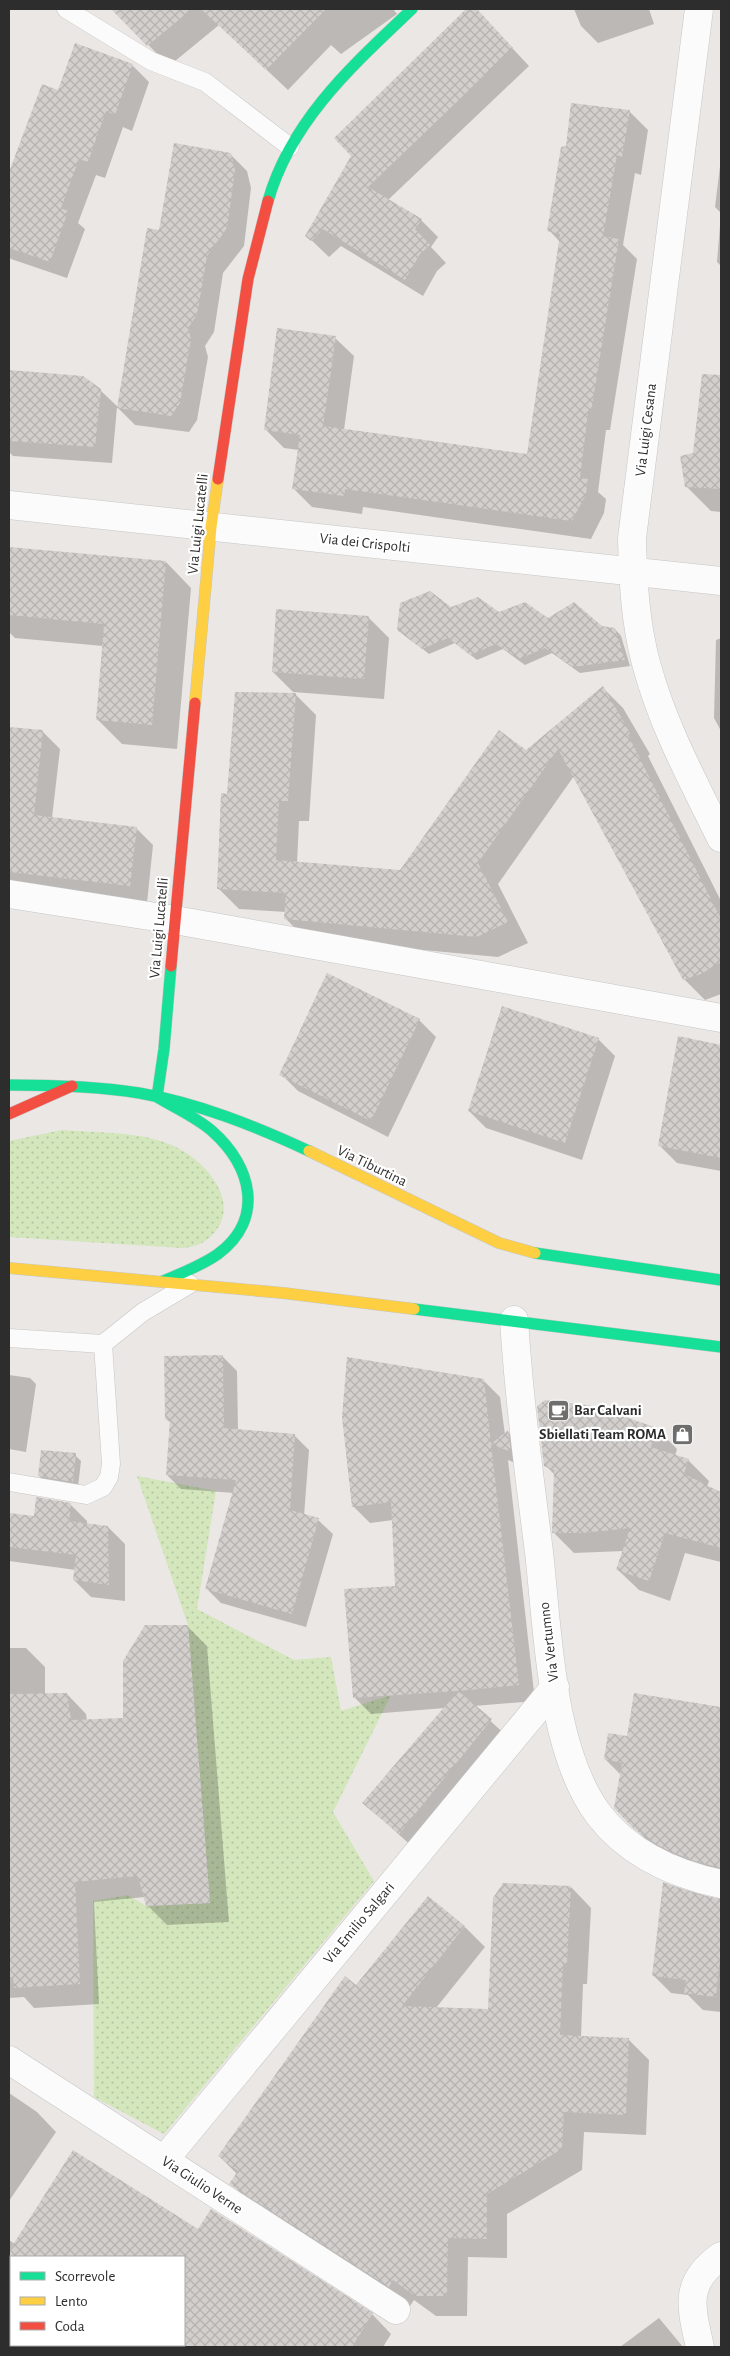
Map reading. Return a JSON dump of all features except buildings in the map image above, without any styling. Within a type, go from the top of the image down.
[{"type":"main road","name":"Via Luigi Lucatelli","points":[[157,1097],[164,1049],[174,920],[211,527],[248,279],[258,234],[269,196],[290,147],[307,118],[350,67],[412,9]]},
{"type":"main road","name":"Via Tiburtina","points":[[9,1085],[72,1086],[157,1097],[204,1109],[245,1124],[499,1243],[546,1255],[721,1280]]},
{"type":"main road","points":[[9,1114],[72,1086]]},
{"type":"main road","points":[[157,1097],[205,1125],[224,1143],[246,1177],[250,1198],[246,1219],[240,1231],[228,1246],[204,1263],[163,1281]]},
{"type":"main road","points":[[9,1268],[191,1283],[514,1320],[721,1347]]},
{"type":"street","name":"Via Luigi Cesana","points":[[699,9],[632,538],[632,572],[635,608],[649,672],[667,725],[721,838]]},
{"type":"street","name":"Via dei Crispolti","points":[[9,505],[721,581]]},
{"type":"street","points":[[9,894],[174,920],[721,1018]]},
{"type":"street","name":"Via Vertumno","points":[[514,1320],[518,1378],[554,1687],[565,1740],[573,1764],[586,1793],[599,1814],[616,1834],[632,1847],[674,1870],[695,1878],[721,1884]]},
{"type":"street","name":"Via Emilio Salgari","points":[[164,2160],[554,1687]]},
{"type":"street","name":"Via Giulio Verne","points":[[9,2060],[396,2310]]},
{"type":"street","points":[[700,2347],[691,2308],[694,2287],[705,2270],[721,2256]]},
{"type":"lane","points":[[66,9],[151,61],[205,82],[290,147]]},
{"type":"lane","points":[[9,1338],[103,1344],[143,1312],[191,1283]]},
{"type":"lane","points":[[9,1482],[86,1495],[103,1487],[109,1477],[112,1464],[103,1344]]},
{"type":"green space","points":[[62,1130],[134,1135],[161,1141],[185,1152],[207,1171],[216,1182],[221,1194],[224,1207],[222,1220],[215,1232],[200,1244],[182,1248],[9,1237],[9,1141]]},
{"type":"green space","points":[[137,1476],[216,1491],[197,1609],[294,1660],[331,1657],[341,1711],[391,1695],[333,1812],[374,1881],[164,2134],[94,2097],[93,1901],[128,1895],[146,1906],[210,1903],[188,1625]]},
{"type":"traffic: fast","points":[[268,201],[278,172],[308,119],[347,73],[412,9]]},
{"type":"traffic: fast","points":[[163,1281],[212,1258],[233,1240],[243,1225],[247,1209],[248,1192],[244,1176],[226,1145],[199,1121],[157,1097],[164,1049],[171,966]]},
{"type":"traffic: fast","points":[[9,1085],[91,1087],[161,1097],[226,1116],[309,1151]]},
{"type":"traffic: fast","points":[[535,1253],[721,1280]]},
{"type":"traffic: fast","points":[[414,1309],[721,1347]]},
{"type":"traffic: slow","points":[[195,703],[211,527],[218,479]]},
{"type":"traffic: slow","points":[[309,1151],[499,1243],[535,1253]]},
{"type":"traffic: slow","points":[[9,1268],[283,1293],[414,1309]]},
{"type":"traffic: jam","points":[[218,479],[248,279],[268,201]]},
{"type":"traffic: jam","points":[[171,966],[195,703]]},
{"type":"traffic: jam","points":[[9,1114],[72,1086]]},
{"type":"place","name":"Bar Calvani","points":[[558,1410]]},
{"type":"place","name":"Sbiellati Team ROMA","points":[[682,1434]]}]
